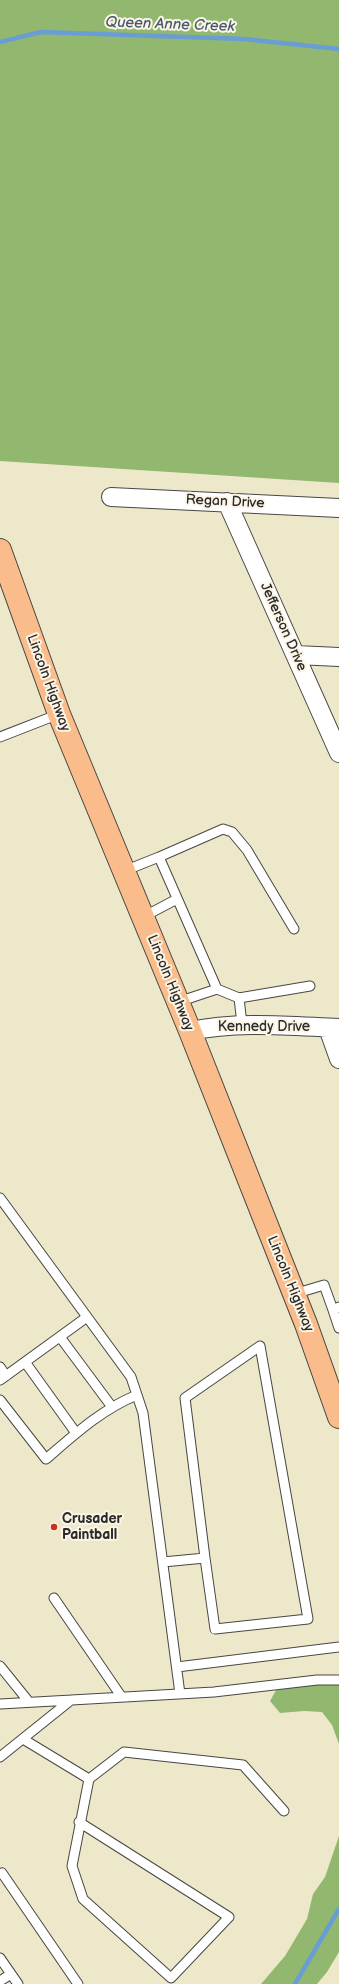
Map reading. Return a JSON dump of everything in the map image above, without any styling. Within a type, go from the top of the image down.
[{"type":"main road","name":"Lincoln Highway","points":[[0,550],[59,714],[190,1031],[294,1294],[334,1386],[339,1417]]},
{"type":"street","name":"Regan Drive","points":[[110,496],[339,508]]},
{"type":"street","name":"Jefferson Drive","points":[[227,502],[339,753]]},
{"type":"street","points":[[296,655],[339,657]]},
{"type":"street","name":"Kennedy Drive","points":[[190,1031],[242,1024],[334,1028]]},
{"type":"street","points":[[334,1028],[339,1059]]},
{"type":"lane","points":[[0,737],[59,714]]},
{"type":"lane","points":[[124,871],[223,829],[232,832],[247,850],[294,929]]},
{"type":"lane","points":[[159,857],[217,989]]},
{"type":"lane","points":[[143,917],[177,899]]},
{"type":"lane","points":[[178,1002],[217,989],[239,998],[310,986]]},
{"type":"lane","points":[[239,998],[242,1024]]},
{"type":"lane","points":[[0,1198],[130,1377],[137,1395],[143,1413],[180,1694]]},
{"type":"lane","points":[[294,1294],[324,1285],[336,1308],[339,1328]]},
{"type":"lane","points":[[0,1367],[3,1378],[87,1317]]},
{"type":"lane","points":[[60,1337],[112,1408]]},
{"type":"lane","points":[[260,1346],[308,1619],[215,1629],[205,1558],[185,1398],[260,1346]]},
{"type":"lane","points":[[25,1362],[76,1432]]},
{"type":"lane","points":[[0,1400],[46,1459],[76,1432],[112,1408],[137,1395]]},
{"type":"lane","points":[[163,1562],[205,1558]]},
{"type":"lane","points":[[54,1598],[121,1696]]},
{"type":"lane","points":[[177,1667],[339,1647]]},
{"type":"lane","points":[[0,1666],[29,1702]]},
{"type":"lane","points":[[0,1704],[121,1696],[214,1692],[317,1680],[339,1680]]},
{"type":"lane","points":[[0,1758],[70,1700]]},
{"type":"lane","points":[[23,1739],[89,1779]]},
{"type":"lane","points":[[79,1822],[229,1918],[171,1978],[83,1899],[72,1866],[79,1822],[89,1779],[124,1752],[243,1765],[284,1811]]},
{"type":"lane","points":[[0,1874],[2,1873],[78,1984]]},
{"type":"lane","points":[[0,1958],[18,1984]]},
{"type":"lane","points":[[0,1981],[11,1974]]},
{"type":"green space","points":[[0,0],[339,0],[339,483],[0,461]]},
{"type":"green space","points":[[322,1682],[339,1685],[339,1744],[332,1725],[322,1712],[304,1711],[280,1713],[270,1701],[279,1685]]},
{"type":"green space","points":[[339,1836],[339,1952],[327,1972],[317,1984],[261,1984],[285,1956],[307,1919],[313,1894],[325,1877]]},
{"type":"waterway","name":"Queen Anne Creek","points":[[0,42],[41,32],[244,39],[339,49]]},
{"type":"waterway","points":[[295,1984],[339,1909]]},
{"type":"place","name":"Crusader Paintball","points":[[54,1527]]}]
